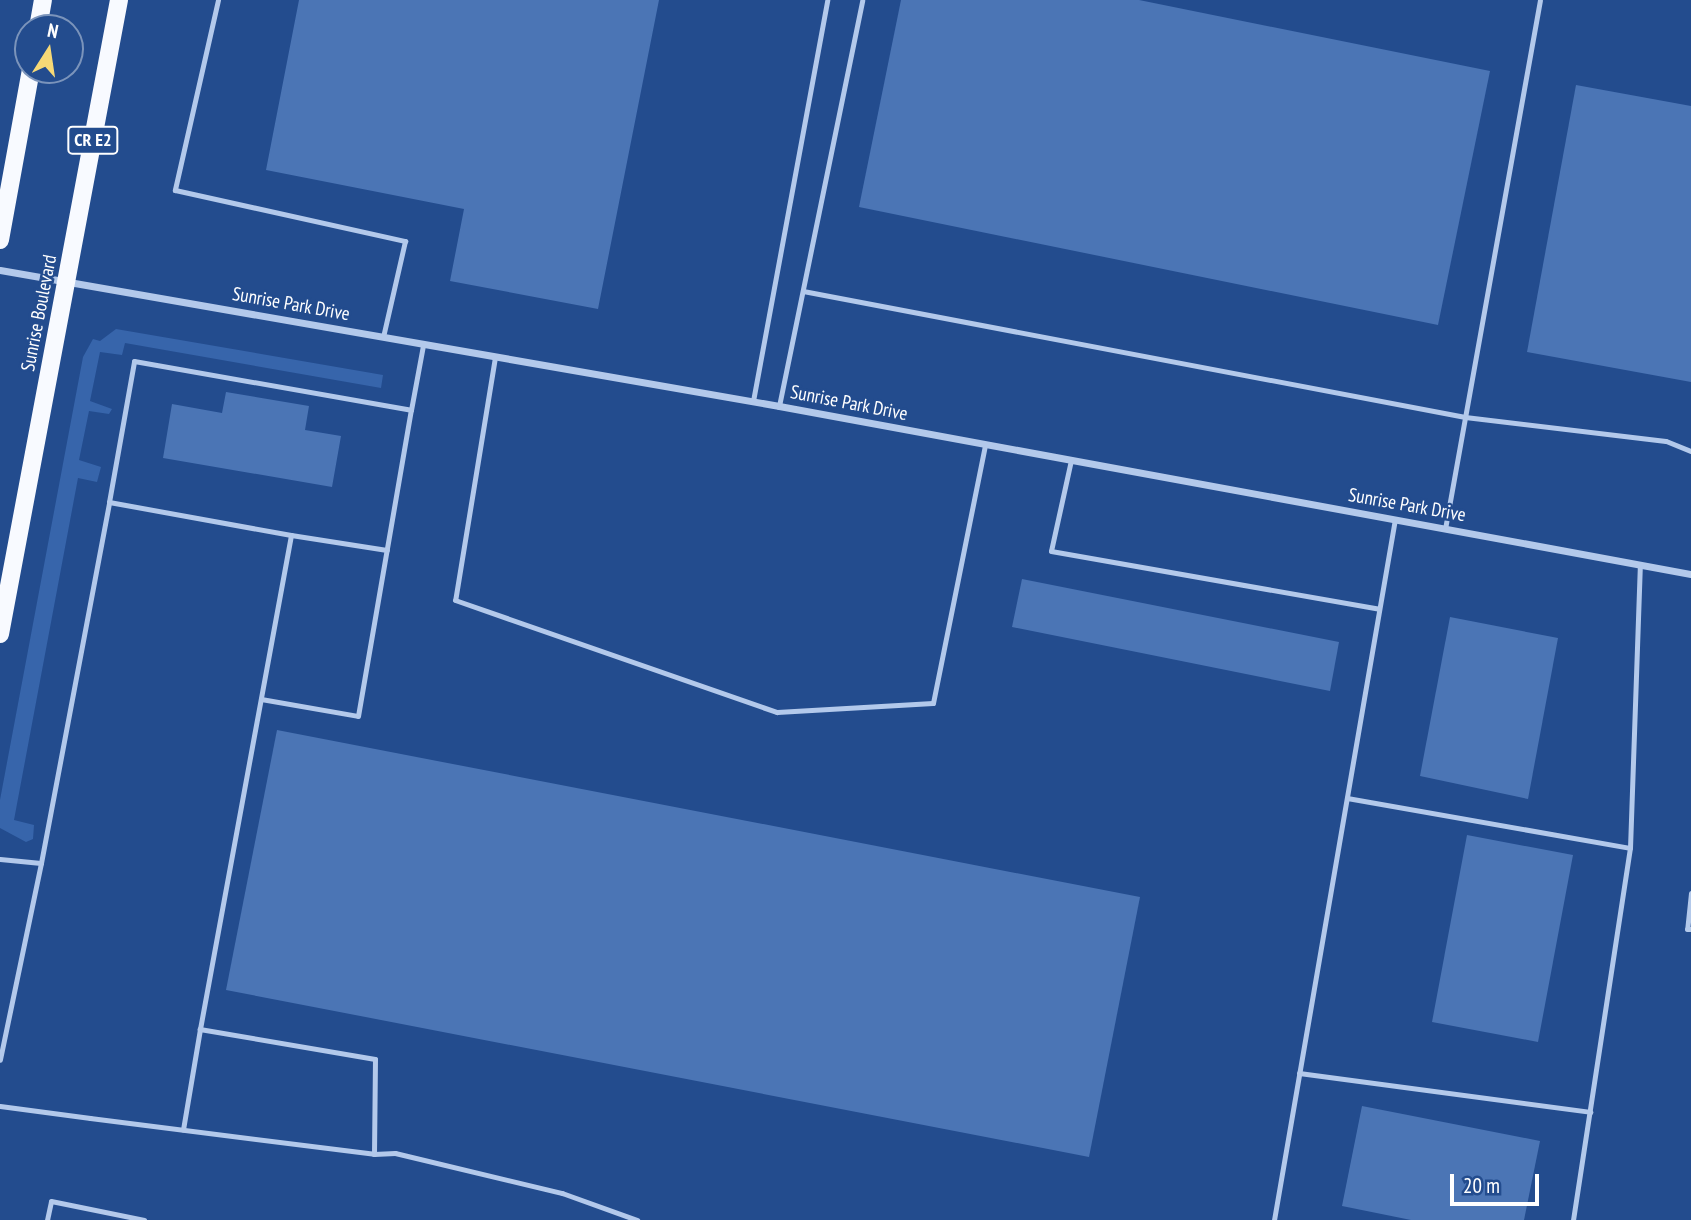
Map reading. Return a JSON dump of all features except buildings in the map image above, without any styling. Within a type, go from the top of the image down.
[{"type":"main road","name":"Sunrise Boulevard","points":[[0,634],[119,0]]},
{"type":"main road","points":[[0,240],[28,84]]},
{"type":"street","name":"Sunrise Park Drive","points":[[0,270],[67,279],[422,345],[753,401],[1691,574]]},
{"type":"lane","points":[[218,0],[175,190],[405,242],[383,337]]},
{"type":"lane","points":[[753,401],[827,0]]},
{"type":"lane","points":[[779,406],[862,0]]},
{"type":"lane","points":[[1445,528],[1541,0]]},
{"type":"lane","points":[[803,291],[1465,417],[1666,441],[1691,451]]},
{"type":"lane","points":[[261,699],[358,716],[422,345]]},
{"type":"lane","points":[[495,357],[455,600],[777,712],[933,703],[985,444]]},
{"type":"lane","points":[[0,1060],[41,863],[134,360],[411,410]]},
{"type":"lane","points":[[1071,460],[1051,551],[1379,609]]},
{"type":"lane","points":[[109,502],[291,536],[387,550]]},
{"type":"lane","points":[[1274,1220],[1395,519]]},
{"type":"lane","points":[[183,1129],[291,536]]},
{"type":"lane","points":[[1573,1220],[1630,848],[1640,564]]},
{"type":"lane","points":[[1347,798],[1630,848]]},
{"type":"lane","points":[[0,859],[41,863]]},
{"type":"lane","points":[[1691,893],[1691,929]]},
{"type":"lane","points":[[200,1029],[375,1059],[374,1154]]},
{"type":"lane","points":[[1299,1073],[1590,1112]]},
{"type":"lane","points":[[0,1106],[374,1154],[395,1153],[562,1194],[637,1220]]},
{"type":"lane","points":[[47,1220],[51,1201],[144,1220]]},
{"type":"shaded area","points":[[116,329],[383,375],[381,388],[125,343],[122,355],[100,352],[90,401],[112,409],[109,414],[89,411],[79,460],[101,467],[97,482],[78,478],[14,820],[34,825],[33,839],[26,842],[0,828],[0,800],[83,357],[93,339],[100,341]]}]
